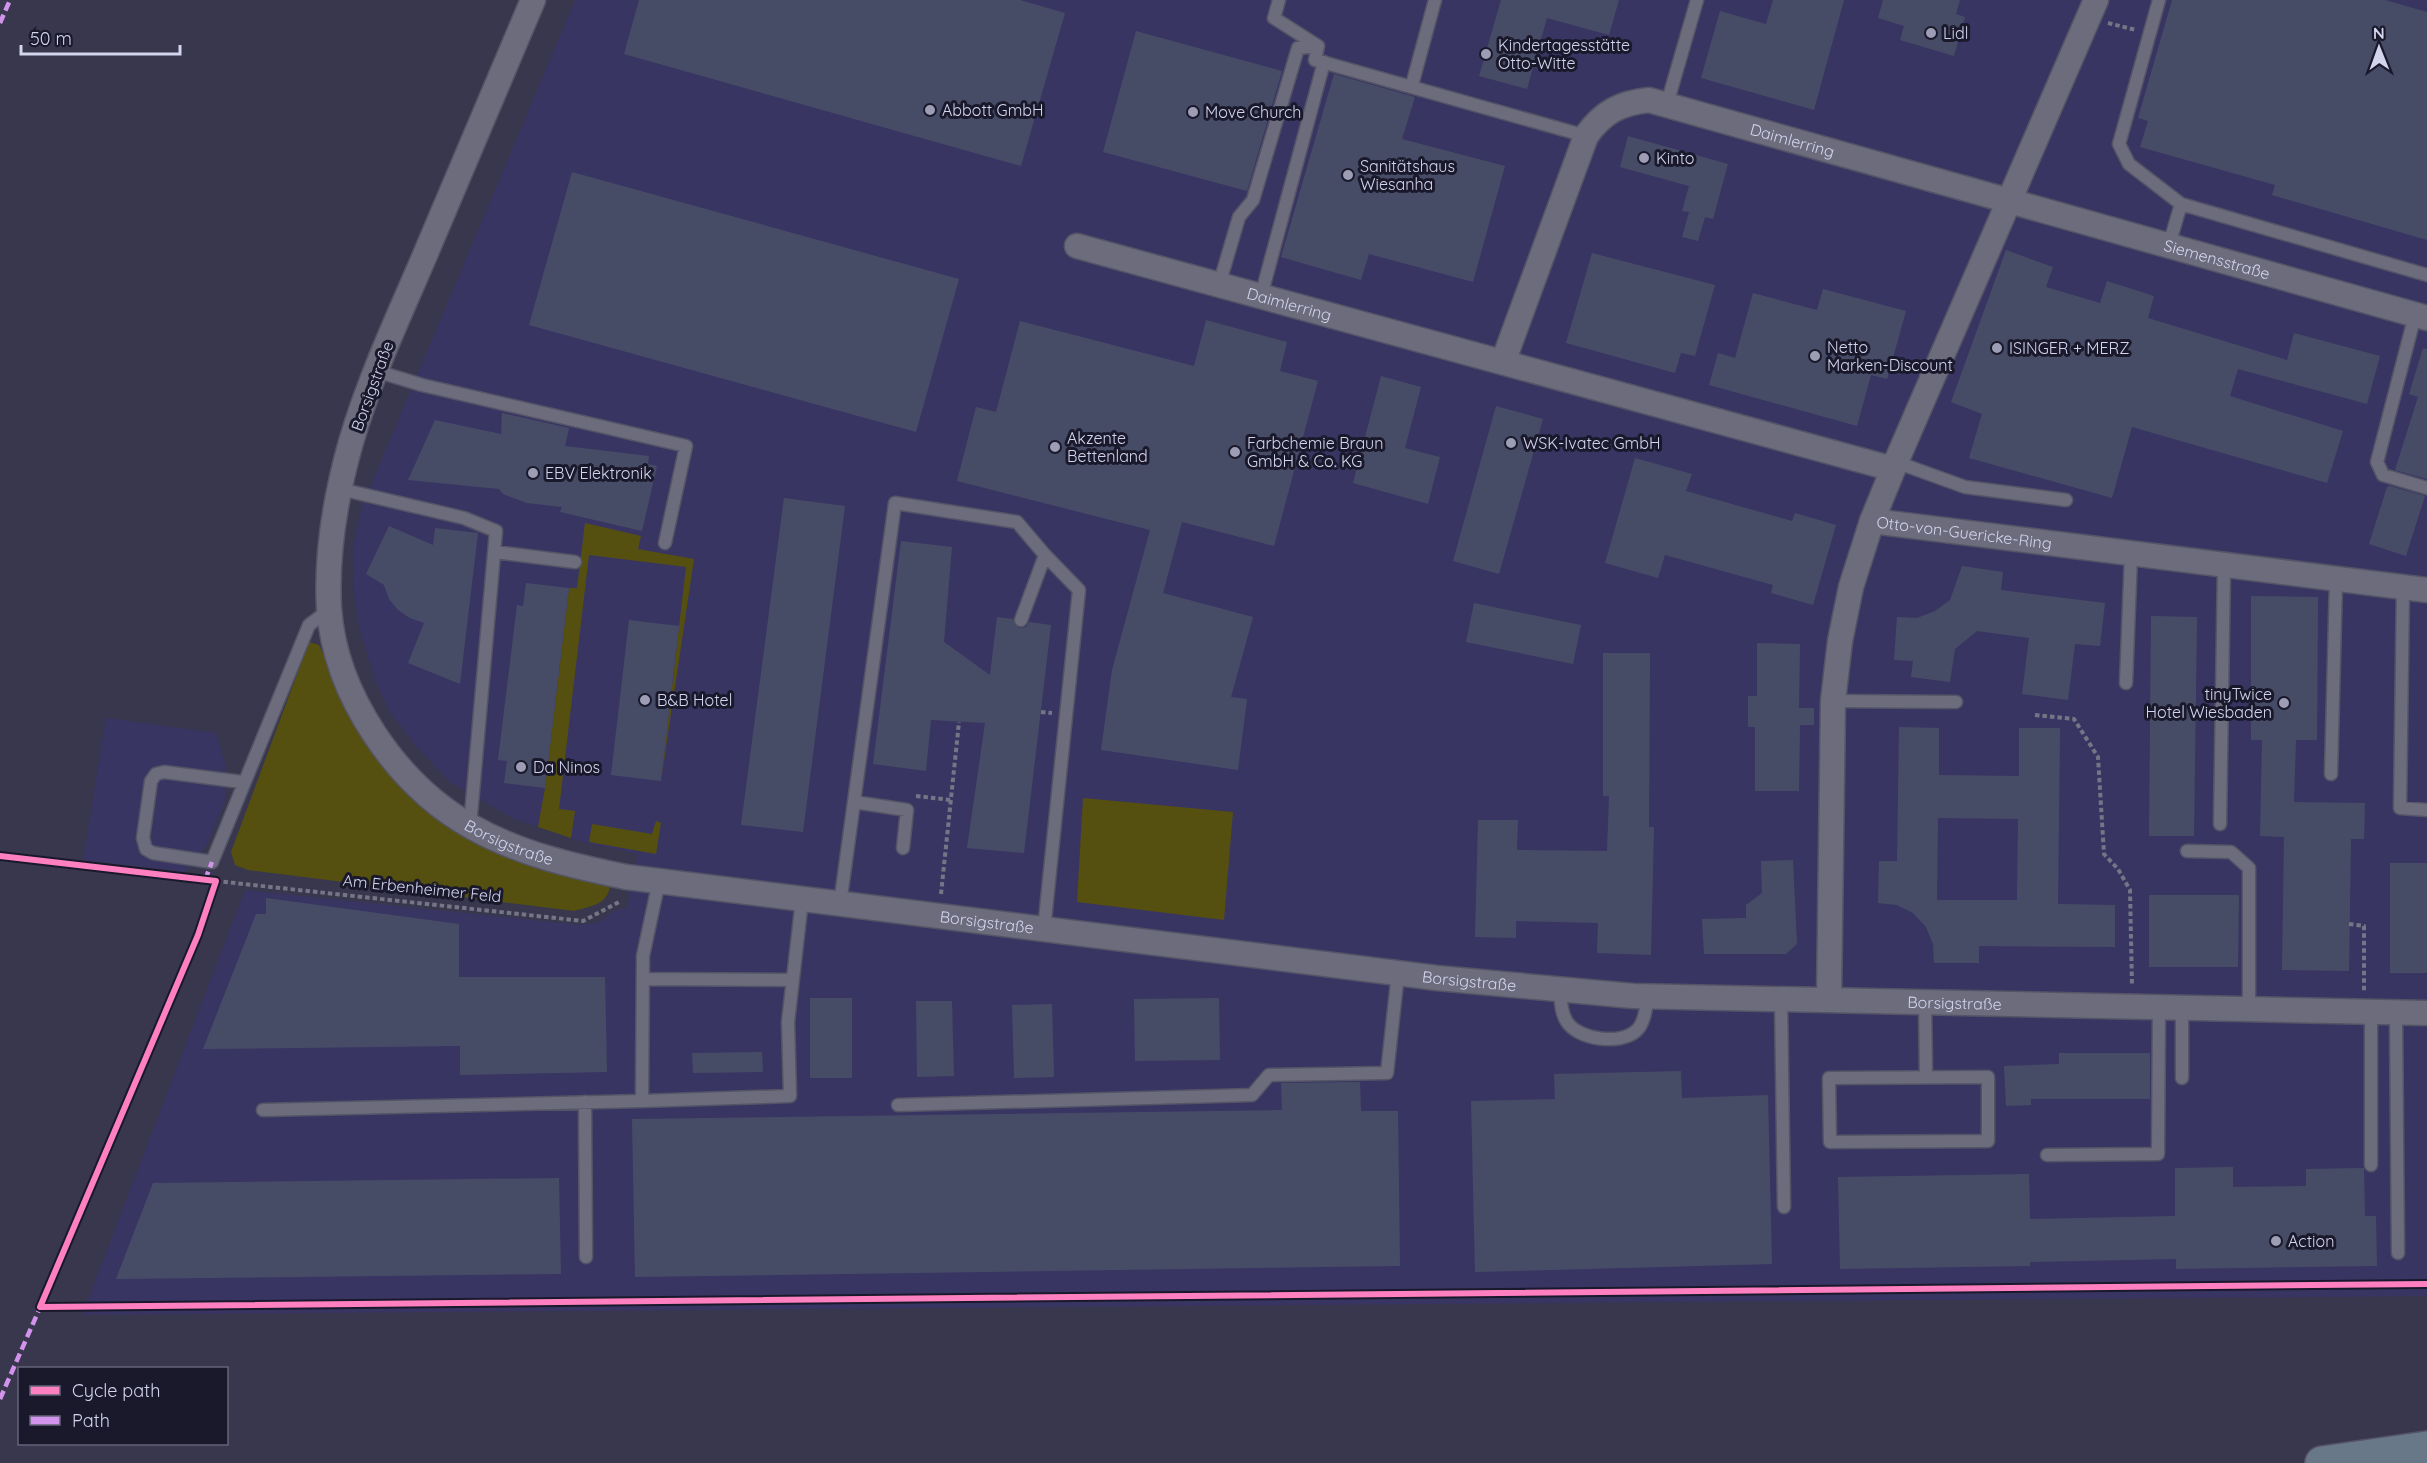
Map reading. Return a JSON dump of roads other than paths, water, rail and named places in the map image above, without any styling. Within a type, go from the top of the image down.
[{"type":"highway","points":[[2322,1463],[2427,1448]]},
{"type":"highway","points":[[2394,1463],[2427,1463]]},
{"type":"street","name":"Borsigstraße","points":[[533,0],[376,371],[351,442],[340,489],[331,546],[329,610],[347,681],[369,727],[394,762],[421,790],[470,826],[505,844],[559,862],[659,881],[1560,991],[1648,996],[2427,1013]]},
{"type":"street","points":[[1872,521],[2008,202],[2097,10]]},
{"type":"street","name":"Daimlerring","points":[[1503,362],[1586,136],[1597,120],[1612,109],[1630,102],[1649,100],[1667,104],[2008,202]]},
{"type":"street","name":"Siemensstraße","points":[[2008,202],[2421,316]]},
{"type":"street","name":"Daimlerring","points":[[1077,246],[1894,466]]},
{"type":"street","name":"Otto-von-Guericke-Ring","points":[[1828,999],[1833,701],[1840,641],[1851,587],[1872,521],[2427,590]]},
{"type":"lane","points":[[1279,0],[1274,18],[1318,46]]},
{"type":"lane","points":[[1412,85],[1435,0]]},
{"type":"lane","points":[[1667,104],[1697,0]]},
{"type":"lane","points":[[2159,0],[2119,144],[2129,164],[2181,204],[2427,275]]},
{"type":"lane","points":[[1318,46],[1315,60],[1412,85],[1586,136]]},
{"type":"lane","points":[[1219,285],[1239,217],[1253,200],[1298,48],[1318,46]]},
{"type":"lane","points":[[1261,296],[1324,62]]},
{"type":"lane","points":[[2169,245],[2181,204]]},
{"type":"lane","points":[[2421,316],[2377,462],[2383,475],[2427,488]]},
{"type":"lane","points":[[376,371],[422,385],[686,446],[665,543]]},
{"type":"lane","points":[[1894,466],[1965,487],[2066,500]]},
{"type":"lane","points":[[340,489],[464,518],[496,531],[470,826]]},
{"type":"lane","points":[[840,904],[895,503],[1017,522],[1079,590],[1044,929]]},
{"type":"lane","points":[[495,552],[575,562]]},
{"type":"lane","points":[[1021,620],[1045,555]]},
{"type":"lane","points":[[2126,683],[2131,555]]},
{"type":"lane","points":[[2220,824],[2224,566]]},
{"type":"lane","points":[[2331,774],[2336,580]]},
{"type":"lane","points":[[2403,588],[2400,808],[2427,810]]},
{"type":"lane","points":[[242,782],[164,772],[156,774],[151,781],[143,838],[146,849],[153,853],[212,862],[242,782],[309,625],[329,610]]},
{"type":"lane","points":[[1833,701],[1956,702]]},
{"type":"lane","points":[[855,802],[908,810],[903,848]]},
{"type":"lane","points":[[2187,851],[2231,852],[2249,868],[2249,1010]]},
{"type":"lane","points":[[642,1101],[643,956],[659,881]]},
{"type":"lane","points":[[263,1110],[790,1096],[788,1022],[802,900]]},
{"type":"lane","points":[[898,1105],[1252,1095],[1269,1075],[1388,1073],[1398,973]]},
{"type":"lane","points":[[643,979],[793,980]]},
{"type":"lane","points":[[1560,991],[1563,1014],[1569,1025],[1581,1033],[1598,1038],[1624,1038],[1637,1030],[1643,1020],[1648,996]]},
{"type":"lane","points":[[1781,999],[1784,1207]]},
{"type":"lane","points":[[1925,1001],[1926,1077]]},
{"type":"lane","points":[[2170,1009],[2182,1078]]},
{"type":"lane","points":[[2047,1155],[2158,1154],[2170,1009]]},
{"type":"lane","points":[[2367,1012],[2371,1166]]},
{"type":"lane","points":[[2396,1013],[2398,1253]]},
{"type":"lane","points":[[1926,1077],[1988,1077],[1988,1141],[1830,1142],[1829,1078],[1926,1077]]},
{"type":"lane","points":[[585,1102],[586,1257]]},
{"type":"place","name":"Lidl","points":[[1931,33]]},
{"type":"place","name":"Kindertagesstätte Otto-Witte","points":[[1486,54]]},
{"type":"place","name":"Abbott GmbH","points":[[930,110]]},
{"type":"place","name":"Move Church","points":[[1193,112]]},
{"type":"place","name":"Kinto","points":[[1644,158]]},
{"type":"place","name":"Sanitätshaus Wiesanha","points":[[1348,175]]},
{"type":"place","name":"ISINGER + MERZ","points":[[1997,348]]},
{"type":"place","name":"Netto Marken-Discount","points":[[1815,356]]},
{"type":"place","name":"WSK-Ivatec GmbH","points":[[1511,443]]},
{"type":"place","name":"Akzente Bettenland","points":[[1055,447]]},
{"type":"place","name":"Farbchemie Braun GmbH & Co. KG","points":[[1235,452]]},
{"type":"place","name":"EBV Elektronik","points":[[533,473]]},
{"type":"place","name":"B&B Hotel","points":[[645,700]]},
{"type":"place","name":"tinyTwice Hotel Wiesbaden","points":[[2284,703]]},
{"type":"place","name":"Da Ninos","points":[[521,767]]},
{"type":"place","name":"Action","points":[[2276,1241]]}]
